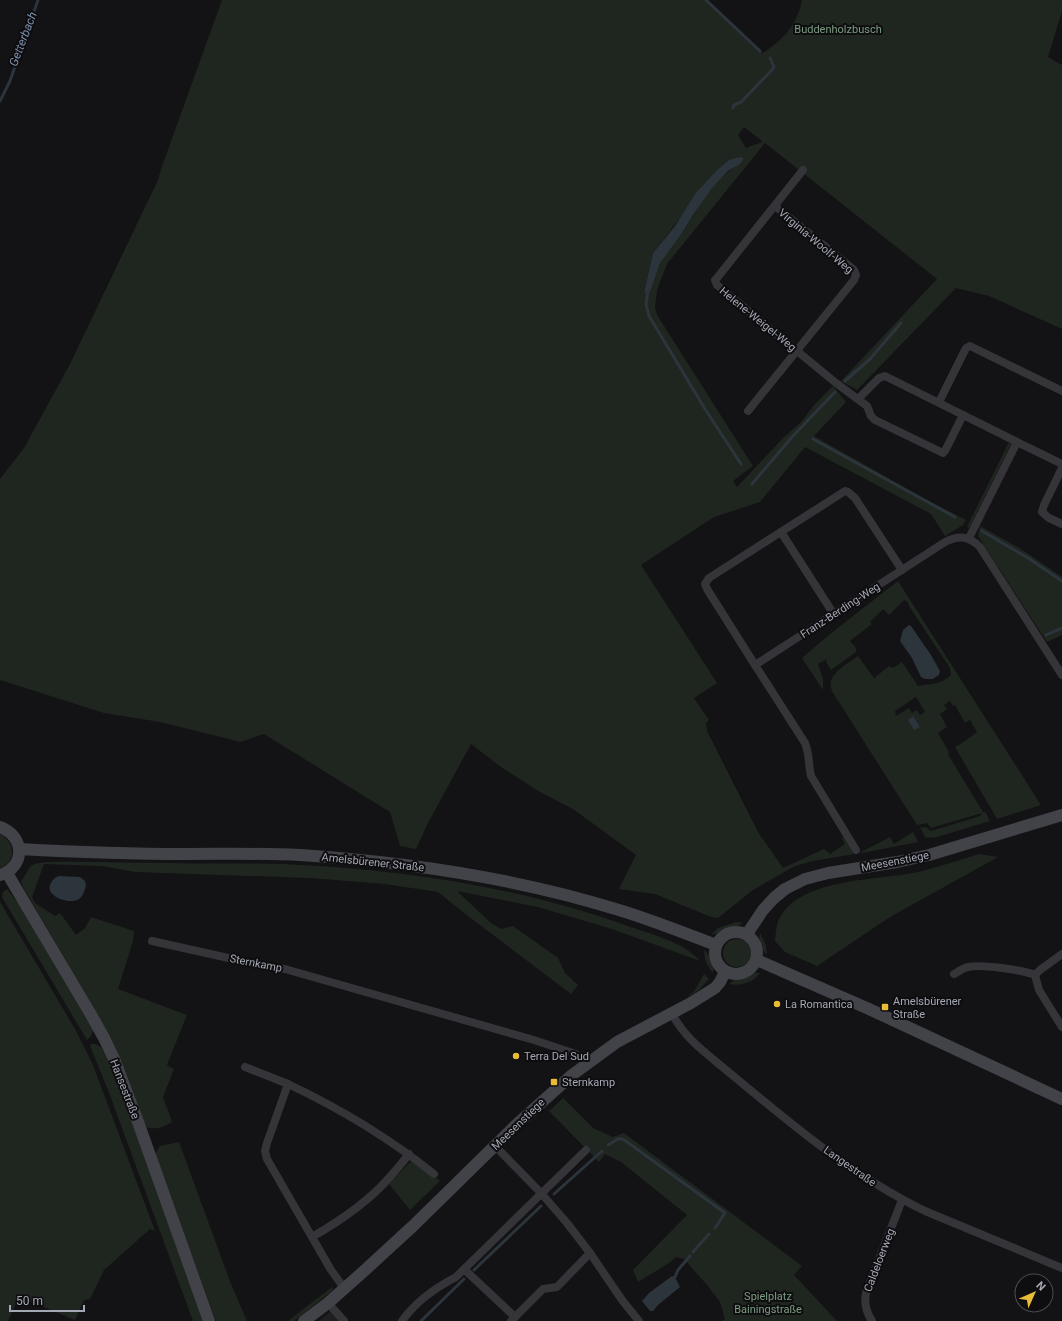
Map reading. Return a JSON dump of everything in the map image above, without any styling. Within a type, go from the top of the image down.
[{"type":"street","name":"Helene-Weigel-Weg","points":[[803,170],[717,278],[716,283],[724,292],[796,351],[867,406],[871,416],[875,420],[943,453],[964,415]]},
{"type":"street","name":"Virginia-Woolf-Weg","points":[[775,206],[847,264],[854,270],[856,275],[854,280],[796,351]]},
{"type":"street","points":[[939,402],[966,348],[970,346],[1062,391]]},
{"type":"street","points":[[748,411],[796,351]]},
{"type":"street","points":[[858,399],[879,378],[885,376],[1062,464]]},
{"type":"street","points":[[1018,442],[969,538],[980,547],[1062,675]]},
{"type":"street","points":[[1062,468],[1042,512],[1049,518],[1062,524]]},
{"type":"street","points":[[856,850],[811,776],[809,769],[809,756],[805,743],[705,584],[709,578],[845,491],[855,498],[902,570]]},
{"type":"street","points":[[781,532],[833,613]]},
{"type":"street","name":"Franz-Berding-Weg","points":[[755,665],[833,613],[945,542],[955,538],[969,538]]},
{"type":"street","name":"Meesenstiege","points":[[747,934],[763,910],[774,898],[785,889],[805,879],[819,875],[929,855],[1062,815]]},
{"type":"street","points":[[0,827],[11,833],[20,849],[16,863],[3,874]]},
{"type":"street","name":"Amelsbürener Straße","points":[[20,849],[187,854],[261,853],[405,865],[500,880],[560,893],[626,912],[716,946]]},
{"type":"street","name":"Hansestraße","points":[[3,874],[94,1019],[114,1059],[136,1115],[209,1321]]},
{"type":"street","points":[[733,931],[747,934],[756,944],[758,953],[757,960],[753,967],[747,972],[732,974],[726,972],[720,967],[714,952],[719,939],[725,934],[733,931]]},
{"type":"street","name":"Sternkamp","points":[[152,941],[274,968],[286,969],[548,1045],[576,1054],[587,1063]]},
{"type":"street","points":[[1035,975],[1062,954]]},
{"type":"street","points":[[757,960],[870,1009],[1062,1099]]},
{"type":"street","points":[[954,974],[968,967],[978,966],[1022,971],[1035,975]]},
{"type":"street","name":"Meesenstiege","points":[[304,1321],[328,1303],[413,1226],[551,1092],[587,1063],[618,1042],[715,988],[726,972]]},
{"type":"street","points":[[1035,975],[1039,990],[1062,1026]]},
{"type":"street","name":"Langestraße","points":[[672,1013],[675,1021],[685,1034],[778,1112],[839,1159],[902,1200],[1062,1268]]},
{"type":"street","points":[[245,1067],[288,1084],[354,1118],[409,1154],[434,1174]]},
{"type":"street","points":[[288,1084],[265,1151],[267,1159],[331,1270],[344,1288]]},
{"type":"street","points":[[495,1146],[541,1193],[590,1253],[622,1300],[639,1321]]},
{"type":"street","points":[[402,1321],[419,1302],[437,1288],[456,1277],[586,1150]]},
{"type":"street","points":[[312,1237],[365,1201],[389,1178],[409,1154]]},
{"type":"street","name":"Caldeloerweg","points":[[872,1321],[866,1308],[866,1293],[902,1200]]},
{"type":"street","points":[[464,1269],[513,1319],[543,1289],[556,1287],[590,1253]]},
{"type":"street","points":[[328,1303],[344,1321]]},
{"type":"shaded area","points":[[740,157],[743,158],[743,160],[739,165],[728,171],[712,188],[660,263],[650,292],[644,293],[653,253],[675,226],[695,194],[717,170],[729,160]]},
{"type":"shaded area","points":[[909,625],[931,655],[940,671],[939,675],[933,679],[925,679],[921,677],[912,658],[900,641],[903,630]]},
{"type":"shaded area","points":[[913,716],[920,727],[914,730],[908,720]]},
{"type":"shaded area","points":[[59,876],[80,877],[85,881],[86,885],[83,895],[75,901],[60,899],[55,896],[50,889],[50,885],[53,879]]},
{"type":"shaded area","points":[[672,1276],[675,1277],[680,1287],[653,1311],[650,1311],[642,1301],[649,1293]]},
{"type":"shaded area","points":[[333,1309],[344,1321],[319,1321]]},
{"type":"green space","name":"Buddenholzbusch","points":[[222,0],[707,0],[763,53],[783,37],[793,25],[802,0],[1062,0],[1062,11],[1048,57],[1062,65],[1062,329],[989,296],[956,288],[857,390],[841,381],[937,279],[765,143],[667,264],[657,290],[655,307],[657,315],[753,466],[733,481],[737,487],[784,437],[802,421],[815,404],[833,386],[846,402],[814,436],[923,498],[966,520],[963,525],[945,536],[931,514],[805,447],[760,502],[714,517],[641,565],[717,683],[694,698],[709,720],[706,723],[707,731],[758,832],[783,868],[824,849],[830,854],[845,844],[842,838],[843,837],[854,854],[813,861],[795,866],[753,890],[718,918],[711,917],[655,894],[619,889],[636,855],[573,809],[540,792],[501,767],[471,744],[428,823],[416,849],[400,846],[390,812],[264,734],[240,742],[160,722],[104,713],[0,680],[0,479],[24,448],[70,364],[158,180]],"holes":[[[744,127],[762,141],[762,142],[746,148],[738,135]],[[740,157],[739,165],[721,178],[706,195],[682,233],[662,259],[650,292],[644,293],[653,253],[717,170],[729,161]]]},
{"type":"green space","points":[[1009,442],[1011,444],[969,528],[967,527]]},
{"type":"green space","points":[[980,526],[1021,549],[1062,577],[1062,635],[1047,642],[978,536]]},
{"type":"green space","points":[[898,581],[1041,805],[997,819],[955,747],[977,732],[970,720],[965,723],[955,705],[953,706],[950,701],[944,705],[947,709],[940,714],[947,727],[938,733],[949,752],[949,756],[990,821],[934,838],[926,838],[920,828],[926,827],[931,831],[980,816],[982,813],[931,828],[927,823],[917,825],[834,694],[831,688],[831,683],[832,678],[840,669],[858,656],[874,678],[889,666],[893,668],[902,662],[918,686],[944,680],[951,675],[950,668],[909,606],[908,602],[904,600],[889,615],[883,609],[870,622],[872,624],[850,641],[856,648],[856,652],[831,670],[826,662],[827,659],[818,664],[823,679],[823,690],[802,658],[830,634]],"holes":[[[916,697],[925,712],[920,715],[917,710],[912,713],[909,708],[896,716],[895,711]]]},
{"type":"green space","points":[[913,832],[918,842],[861,852],[890,837],[894,844]]},
{"type":"green space","points":[[0,834],[9,841],[12,851],[9,861],[0,868]]},
{"type":"green space","points":[[979,854],[998,857],[890,917],[817,966],[785,952],[775,941],[780,917],[791,904],[806,894],[843,883],[918,872]]},
{"type":"green space","points":[[48,862],[283,864],[326,866],[413,875],[499,890],[584,911],[675,943],[693,954],[700,961],[612,929],[538,907],[457,891],[491,923],[501,929],[513,926],[558,958],[565,973],[578,985],[571,994],[438,892],[385,884],[310,878],[135,872],[102,866],[44,864],[32,897],[35,903],[55,916],[60,913],[76,935],[85,928],[91,917],[134,931],[133,941],[118,989],[187,1015],[167,1065],[174,1069],[163,1097],[172,1122],[159,1128],[149,1128],[145,1127],[96,1012],[23,887],[21,881],[32,865]]},
{"type":"green space","points":[[7,889],[20,906],[93,1030],[91,1036],[87,1040],[2,897],[3,892]]},
{"type":"green space","points":[[0,902],[75,1029],[93,1065],[155,1231],[150,1229],[104,1270],[90,1299],[84,1300],[75,1320],[19,1297],[8,1321],[0,1321]]},
{"type":"green space","points":[[736,922],[743,923],[734,928],[711,935],[718,928]]},
{"type":"green space","points":[[760,933],[766,945],[767,955],[760,945]]},
{"type":"green space","points":[[737,939],[743,940],[747,943],[750,947],[750,959],[747,963],[743,966],[737,967],[731,966],[727,963],[724,959],[723,953],[724,947],[727,943],[731,940]]},
{"type":"green space","points":[[704,950],[712,960],[713,973],[706,962]]},
{"type":"green space","points":[[754,973],[760,973],[754,979],[746,983],[738,985],[729,984],[737,978]]},
{"type":"green space","points":[[704,974],[709,979],[699,990],[687,998],[695,990]]},
{"type":"green space","points":[[91,1044],[101,1047],[109,1062],[203,1321],[193,1321],[108,1090],[90,1046]]},
{"type":"green space","name":"Spielplatz Bainingstraße","points":[[563,1098],[593,1128],[613,1137],[624,1133],[802,1266],[794,1275],[837,1321],[722,1321],[725,1319],[720,1302],[684,1259],[676,1257],[638,1282],[633,1270],[687,1215],[621,1162],[605,1154],[599,1162],[549,1111]]},
{"type":"green space","points":[[179,1142],[231,1284],[247,1321],[216,1321],[214,1316],[155,1154],[160,1146]]},
{"type":"green space","points":[[411,1162],[417,1163],[440,1181],[410,1210],[389,1184]]},
{"type":"green space","points":[[332,1287],[333,1290],[294,1321],[288,1321]]},
{"type":"waterway","name":"Getterbach","points":[[0,101],[10,81],[38,0]]},
{"type":"waterway","points":[[706,0],[760,51]]},
{"type":"waterway","points":[[733,108],[734,105],[741,102],[772,70],[774,67],[770,58]]},
{"type":"waterway","points":[[648,290],[646,304],[649,316],[705,409],[741,464]]},
{"type":"waterway","points":[[845,381],[870,359],[901,323]]},
{"type":"waterway","points":[[752,484],[792,437],[835,392]]},
{"type":"waterway","points":[[813,439],[955,517]]},
{"type":"waterway","points":[[982,531],[1028,558],[1062,581]]},
{"type":"waterway","points":[[1046,635],[1062,628]]},
{"type":"waterway","points":[[608,1145],[618,1139],[623,1139],[725,1213],[715,1228]]},
{"type":"waterway","points":[[554,1194],[602,1151]]},
{"type":"waterway","points":[[474,1270],[541,1206]]},
{"type":"waterway","points":[[693,1252],[709,1234]]},
{"type":"waterway","points":[[675,1277],[678,1270],[690,1256]]},
{"type":"waterway","points":[[421,1321],[464,1279]]},
{"type":"place","name":"La Romantica","points":[[777,1004]]},
{"type":"place","name":"Amelsbürener Straße","points":[[885,1007]]},
{"type":"place","name":"Terra Del Sud","points":[[516,1056]]},
{"type":"place","name":"Sternkamp","points":[[554,1082]]}]
